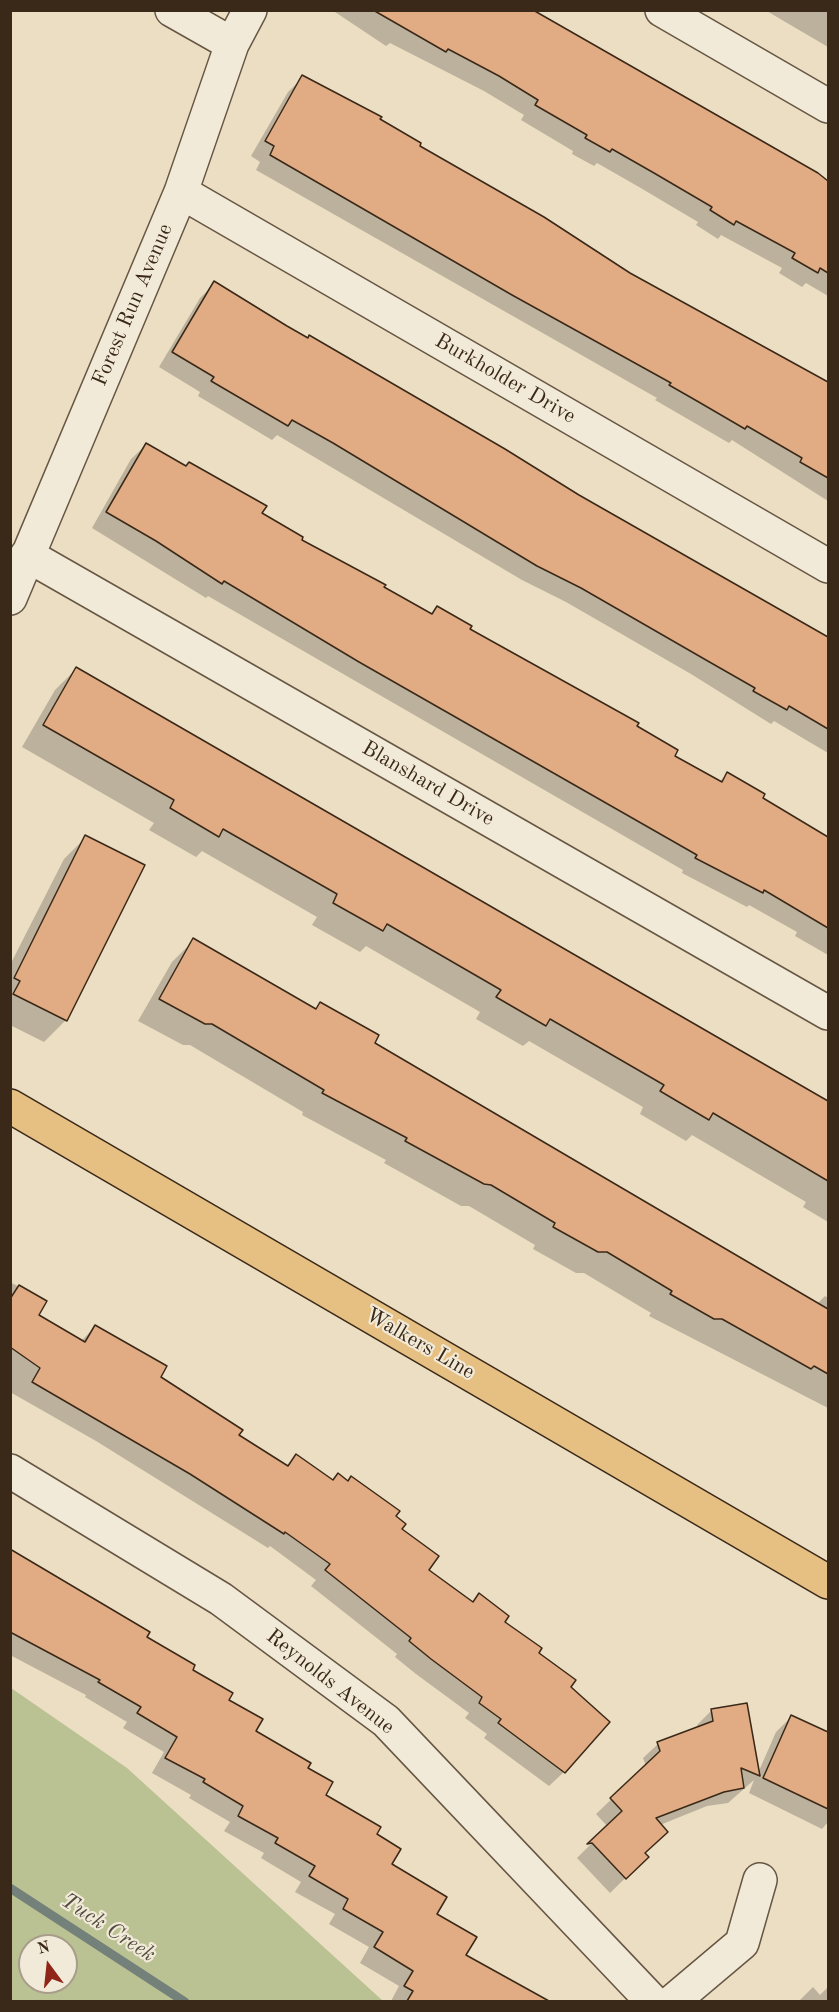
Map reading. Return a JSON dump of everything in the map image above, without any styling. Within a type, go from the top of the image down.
[{"type":"main road","name":"Walkers Line","points":[[10,1106],[828,1582]]},
{"type":"street","points":[[172,10],[232,44]]},
{"type":"street","name":"Forest Run Avenue","points":[[10,598],[181,192],[232,44],[250,10]]},
{"type":"street","points":[[662,10],[828,106]]},
{"type":"street","name":"Burkholder Drive","points":[[181,192],[828,566]]},
{"type":"street","name":"Blanshard Drive","points":[[27,555],[828,1013]]},
{"type":"street","name":"Reynolds Avenue","points":[[10,1471],[221,1599],[386,1721],[653,2001]]},
{"type":"street","points":[[672,2001],[742,1942],[760,1880]]},
{"type":"green space","points":[[11,1688],[127,1768],[383,2001],[11,2001]]},
{"type":"building","points":[[373,10],[533,10],[818,173],[828,181],[828,273],[820,268],[818,273],[792,258],[795,253],[736,221],[734,225],[710,210],[712,207],[654,173],[612,149],[610,152],[585,138],[587,135],[535,105],[538,100],[499,76],[448,49],[446,52]]},
{"type":"building","points":[[302,75],[382,117],[380,119],[421,143],[420,146],[544,217],[630,273],[828,382],[828,478],[800,462],[802,458],[747,426],[745,429],[669,385],[671,383],[512,295],[270,155],[274,146],[265,141]]},
{"type":"building","points":[[214,281],[287,326],[308,338],[309,335],[505,449],[579,495],[828,637],[828,729],[789,706],[787,710],[753,691],[755,688],[581,588],[537,566],[333,443],[292,420],[288,426],[211,381],[214,377],[172,352]]},
{"type":"building","points":[[146,443],[186,466],[189,462],[267,506],[262,513],[303,537],[302,540],[386,585],[384,587],[432,614],[437,606],[472,626],[470,629],[639,723],[637,726],[678,750],[675,756],[722,782],[727,772],[765,794],[763,798],[828,837],[828,928],[764,890],[763,893],[695,858],[697,855],[359,662],[224,581],[222,584],[106,512]]},
{"type":"building","points":[[76,667],[828,1101],[828,1181],[713,1113],[709,1120],[660,1091],[664,1085],[550,1019],[546,1026],[496,997],[501,990],[387,924],[383,931],[333,903],[337,894],[223,829],[219,837],[170,808],[174,800],[43,725]]},
{"type":"building","points":[[85,835],[145,865],[67,1021],[13,994],[20,981],[14,978]]},
{"type":"building","points":[[193,938],[316,1009],[320,1002],[379,1035],[375,1043],[828,1309],[828,1374],[814,1366],[811,1369],[722,1319],[714,1319],[670,1294],[672,1291],[607,1252],[598,1252],[553,1227],[555,1223],[491,1185],[484,1184],[405,1141],[407,1138],[322,1093],[324,1090],[212,1024],[205,1024],[159,999]]},
{"type":"building","points":[[19,1285],[47,1301],[39,1315],[85,1342],[95,1325],[167,1366],[161,1377],[243,1430],[239,1435],[288,1466],[296,1454],[333,1480],[338,1473],[348,1481],[351,1476],[400,1511],[396,1516],[406,1524],[402,1529],[439,1556],[429,1570],[473,1602],[479,1593],[509,1616],[505,1622],[542,1648],[539,1653],[576,1680],[571,1687],[610,1722],[565,1773],[498,1723],[501,1719],[479,1703],[482,1697],[431,1659],[409,1641],[411,1638],[325,1570],[330,1564],[285,1532],[284,1534],[190,1474],[32,1382],[40,1368],[10,1347],[10,1299]]},
{"type":"building","points":[[10,1549],[150,1632],[147,1637],[195,1665],[193,1670],[233,1693],[229,1700],[263,1719],[256,1731],[311,1763],[308,1768],[333,1782],[326,1795],[381,1827],[377,1834],[401,1849],[392,1864],[447,1897],[437,1914],[477,1937],[466,1955],[549,2001],[407,2001],[413,1991],[404,1986],[413,1971],[374,1947],[383,1932],[343,1909],[348,1899],[309,1876],[315,1866],[275,1843],[278,1838],[238,1816],[243,1806],[203,1782],[205,1779],[165,1758],[177,1737],[137,1713],[141,1707],[98,1682],[100,1680],[10,1632]]},
{"type":"building","points":[[747,1703],[760,1776],[741,1768],[744,1788],[724,1792],[656,1818],[668,1832],[645,1853],[649,1857],[626,1879],[592,1843],[587,1844],[622,1811],[610,1798],[660,1751],[657,1742],[713,1721],[711,1709]]},
{"type":"building","points":[[791,1715],[828,1732],[828,1809],[763,1778]]},
{"type":"waterway","name":"Tuck Creek","points":[[10,1888],[185,2002]]}]
